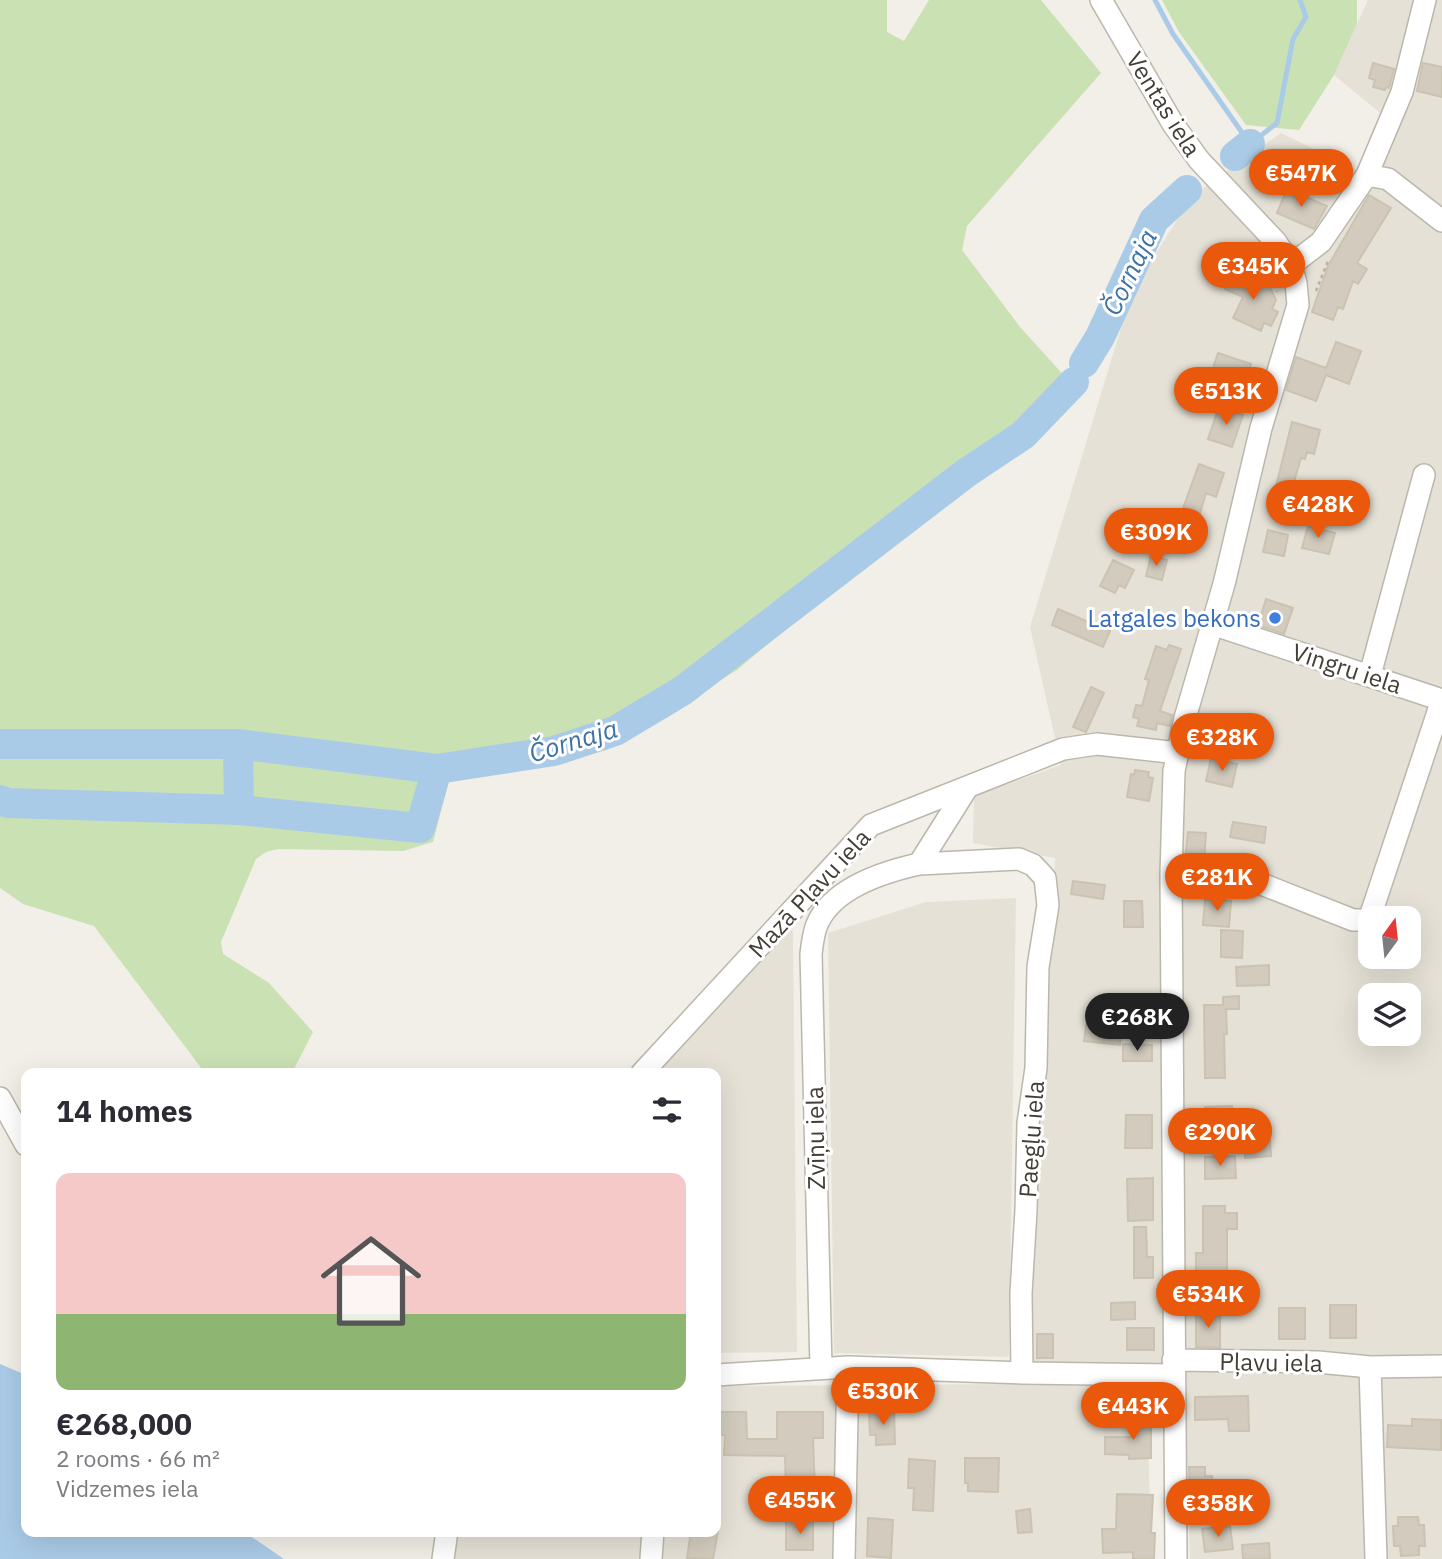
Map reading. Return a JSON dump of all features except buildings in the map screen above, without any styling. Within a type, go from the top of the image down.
[{"type":"street","name":"Ventas iela","points":[[1101,0],[1173,124],[1199,160],[1276,242],[1290,265]]},
{"type":"street","points":[[1175,1559],[1171,874],[1172,802],[1178,753],[1185,718],[1224,584],[1261,428],[1298,305],[1296,283],[1290,265],[1321,242],[1367,175],[1402,93],[1425,0]]},
{"type":"street","points":[[1367,175],[1388,179],[1442,221]]},
{"type":"street","points":[[1370,675],[1424,475]]},
{"type":"street","name":"Vingru iela","points":[[1212,624],[1442,700]]},
{"type":"street","points":[[1171,874],[1254,881],[1353,920],[1369,920],[1442,700]]},
{"type":"street","name":"Mazā Pļavu iela","points":[[647,1068],[870,825],[1063,749],[1097,744],[1178,753]]},
{"type":"street","points":[[919,864],[967,788]]},
{"type":"street","name":"Paegļu iela","points":[[919,864],[1019,859],[1033,865],[1045,878],[1048,905],[1038,967],[1036,1068],[1028,1123],[1021,1293],[1022,1373]]},
{"type":"street","name":"Zvīņu iela","points":[[821,1368],[811,954],[816,927],[825,911],[853,887],[888,871],[919,864]]},
{"type":"street","points":[[0,1098],[21,1136]]},
{"type":"street","name":"Pļavu iela","points":[[721,1375],[848,1367],[1022,1373],[1318,1362],[1370,1367],[1442,1366]]},
{"type":"street","points":[[844,1559],[848,1367]]},
{"type":"street","points":[[1370,1367],[1376,1559]]},
{"type":"street","points":[[443,1559],[445,1537]]},
{"type":"street","points":[[651,1559],[653,1537]]},
{"type":"path","points":[[1316,292],[1332,250],[1321,242]]},
{"type":"shaded area","points":[[1368,0],[1442,0],[1442,1360],[1026,1366],[1055,858],[973,843],[974,796],[1061,765],[1030,627],[1132,292],[1192,196],[1281,133],[1366,174],[1390,121],[1334,75]]},
{"type":"shaded area","points":[[1016,898],[1009,1357],[834,1353],[828,933],[926,902]]},
{"type":"shaded area","points":[[788,928],[793,931],[797,1352],[721,1353],[721,1068],[661,1068]]},
{"type":"shaded area","points":[[1184,1369],[1442,1376],[1442,1559],[1190,1559]]},
{"type":"shaded area","points":[[1147,1383],[1151,1559],[447,1559],[451,1537],[721,1537],[721,1386]]},
{"type":"green space","points":[[0,0],[887,0],[887,32],[904,41],[929,0],[1041,0],[1101,73],[967,226],[962,250],[1020,327],[1078,391],[1036,441],[879,551],[737,670],[607,750],[449,781],[433,842],[403,851],[278,849],[266,852],[256,859],[221,942],[223,954],[269,983],[313,1032],[295,1068],[201,1068],[94,926],[23,904],[0,888]]},
{"type":"green space","points":[[1162,0],[1357,0],[1357,24],[1334,75],[1299,130],[1246,125],[1179,32]]},
{"type":"water","points":[[0,1364],[21,1373],[21,1537],[252,1537],[284,1559],[0,1559]]},
{"type":"waterway","points":[[1155,0],[1173,34],[1250,144],[1277,123],[1293,39],[1306,17],[1300,0]]},
{"type":"waterway","name":"Čornaja","points":[[1235,156],[1250,144]]},
{"type":"waterway","name":"Čornaja","points":[[1084,363],[1100,337],[1154,220],[1187,190]]},
{"type":"waterway","name":"Čornaja","points":[[0,744],[238,744],[437,769],[554,751],[615,731],[682,691],[966,473],[1023,435],[1074,382]]},
{"type":"waterway","points":[[238,744],[239,810]]},
{"type":"waterway","points":[[0,800],[8,803],[239,810],[420,828],[437,769]]},
{"type":"place","name":"Latgales bekons","points":[[1275,618]]}]
